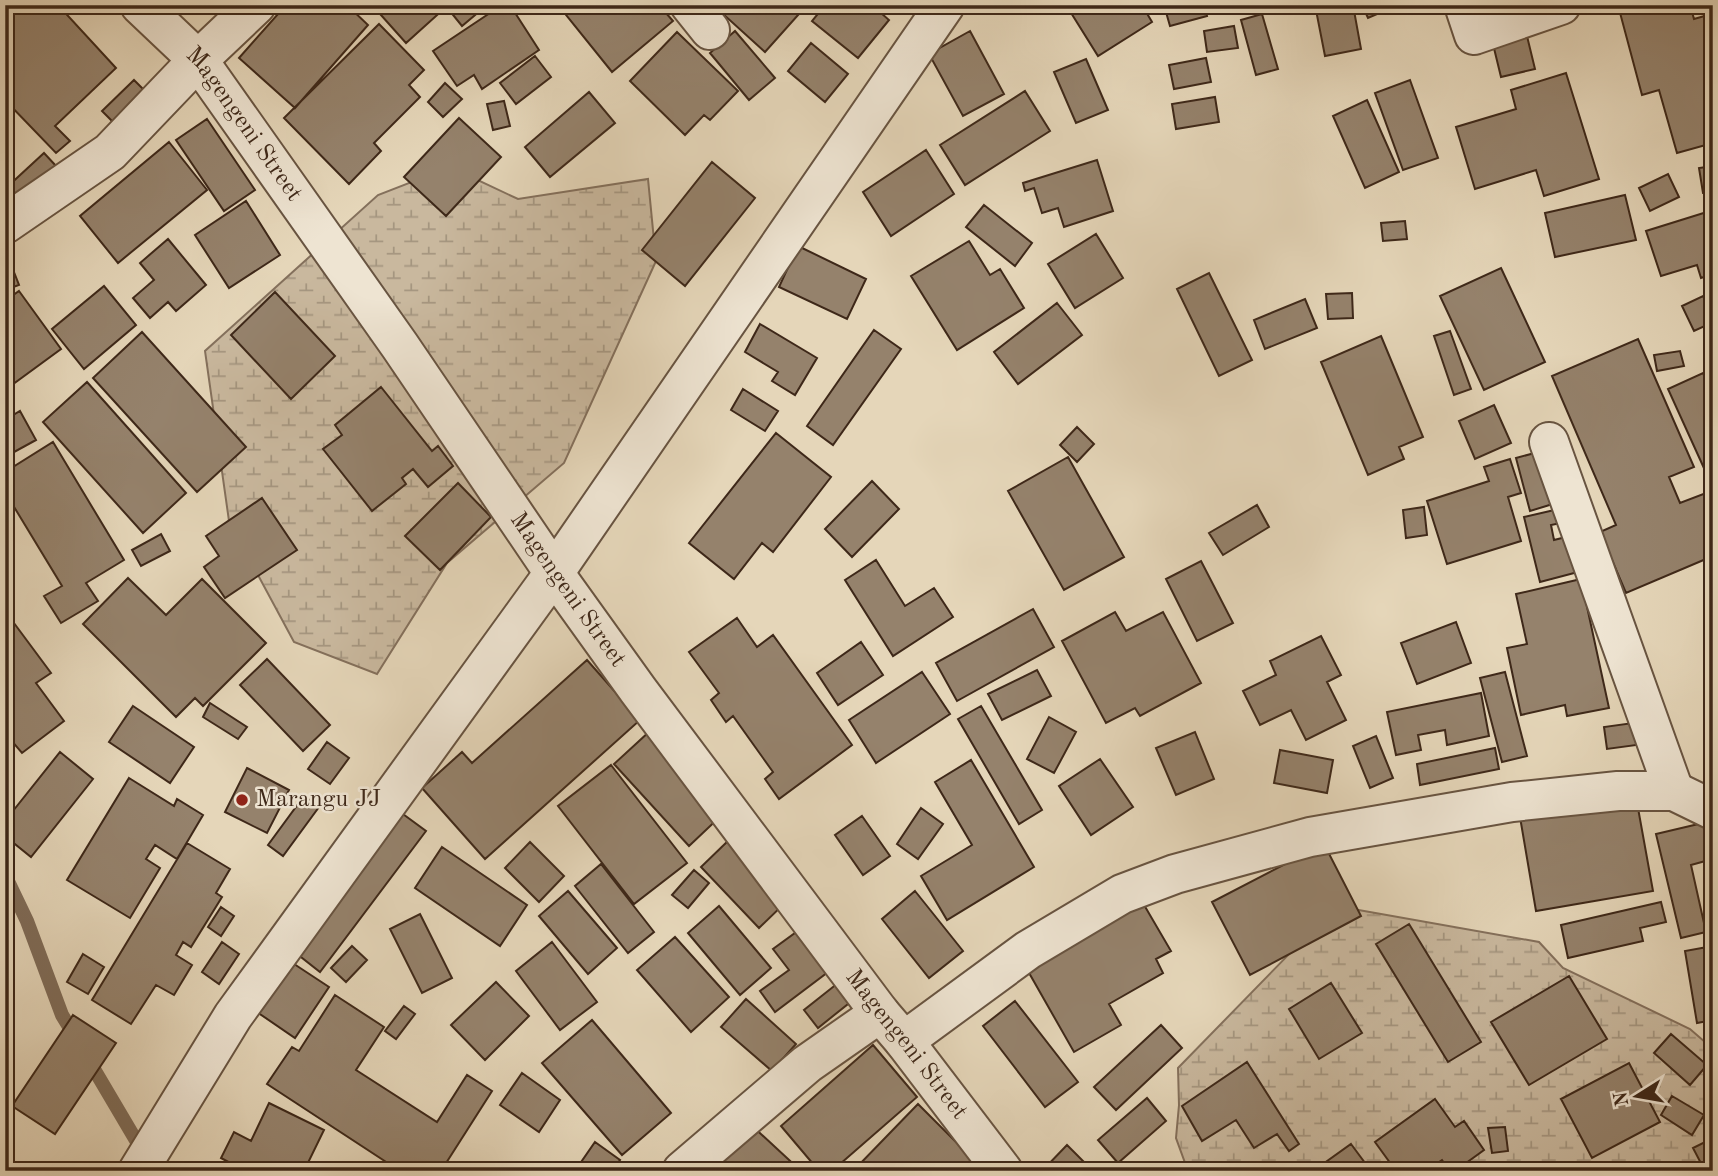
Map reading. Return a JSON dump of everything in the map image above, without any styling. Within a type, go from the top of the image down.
[{"type":"street","name":"Magengeni Street","points":[[140,5],[198,60],[646,702],[880,1013],[1003,1171]]},
{"type":"street","points":[[5,224],[110,152],[198,60],[256,5]]},
{"type":"street","points":[[138,1171],[233,1016],[554,573],[945,5]]},
{"type":"street","points":[[1464,5],[1474,35],[1560,5]]},
{"type":"street","points":[[1549,442],[1674,792]]},
{"type":"street","points":[[904,1041],[1028,950],[1122,894],[1175,874],[1310,837],[1512,802],[1618,792],[1674,792],[1713,810]]},
{"type":"street","points":[[682,1171],[807,1064],[880,1013]]},
{"type":"green space","points":[[450,167],[518,199],[648,179],[656,261],[564,463],[447,563],[377,674],[294,642],[229,521],[205,351],[378,195]]},
{"type":"green space","points":[[1336,906],[1539,942],[1563,968],[1690,1029],[1713,1049],[1713,1171],[1188,1171],[1176,1138],[1178,1068]]},
{"type":"building","points":[[15,5],[58,5],[116,68],[55,126],[70,141],[56,153],[5,100],[5,15]]},
{"type":"building","points":[[286,5],[347,5],[368,25],[295,108],[239,58]]},
{"type":"building","points":[[372,5],[444,5],[446,7],[406,43]]},
{"type":"building","points":[[445,5],[487,5],[462,26]]},
{"type":"building","points":[[502,5],[510,5],[539,50],[482,89],[474,75],[457,86],[433,51]]},
{"type":"building","points":[[578,5],[659,5],[673,21],[612,72],[566,15]]},
{"type":"building","points":[[730,5],[807,5],[765,52],[723,14]]},
{"type":"building","points":[[825,5],[872,5],[889,20],[858,58],[812,21]]},
{"type":"building","points":[[1072,5],[1142,5],[1152,22],[1098,56],[1068,8]]},
{"type":"building","points":[[1164,5],[1204,5],[1207,16],[1170,26]]},
{"type":"building","points":[[1353,5],[1361,49],[1325,56],[1316,10]]},
{"type":"building","points":[[1362,5],[1398,5],[1368,18]]},
{"type":"building","points":[[1631,5],[1690,5],[1694,19],[1708,15],[1713,33],[1713,143],[1677,153],[1659,90],[1642,95],[1619,9]]},
{"type":"building","points":[[1262,14],[1278,69],[1256,75],[1241,20]]},
{"type":"building","points":[[379,24],[424,70],[409,85],[420,97],[374,143],[381,151],[349,184],[284,118]]},
{"type":"building","points":[[1234,26],[1238,48],[1207,52],[1204,31]]},
{"type":"building","points":[[735,31],[775,78],[749,100],[710,53]]},
{"type":"building","points":[[970,31],[1004,94],[963,116],[929,54]]},
{"type":"building","points":[[677,32],[738,91],[710,120],[704,115],[685,135],[630,81]]},
{"type":"building","points":[[1526,32],[1535,69],[1501,77],[1492,40]]},
{"type":"building","points":[[811,43],[848,74],[825,102],[788,71]]},
{"type":"building","points":[[535,56],[551,77],[516,104],[500,83]]},
{"type":"building","points":[[1206,58],[1211,82],[1174,89],[1169,65]]},
{"type":"building","points":[[1086,59],[1108,110],[1076,123],[1054,72]]},
{"type":"building","points":[[1566,73],[1599,179],[1544,196],[1536,170],[1475,189],[1456,127],[1516,109],[1511,90]]},
{"type":"building","points":[[134,80],[146,92],[114,123],[102,111]]},
{"type":"building","points":[[1410,80],[1438,158],[1403,170],[1375,93]]},
{"type":"building","points":[[445,83],[462,99],[443,117],[428,102]]},
{"type":"building","points":[[1025,91],[1050,131],[965,185],[940,145]]},
{"type":"building","points":[[589,92],[615,123],[550,177],[525,147]]},
{"type":"building","points":[[1215,97],[1219,122],[1176,129],[1172,104]]},
{"type":"building","points":[[1367,100],[1399,172],[1365,188],[1333,116]]},
{"type":"building","points":[[504,101],[510,126],[493,130],[487,104]]},
{"type":"building","points":[[459,118],[501,157],[446,216],[404,177]]},
{"type":"building","points":[[207,119],[255,190],[224,211],[176,140]]},
{"type":"building","points":[[169,142],[207,190],[118,263],[80,216]]},
{"type":"building","points":[[926,150],[954,194],[891,236],[863,192]]},
{"type":"building","points":[[44,153],[57,167],[5,215],[5,189]]},
{"type":"building","points":[[1097,160],[1113,211],[1064,227],[1058,208],[1042,213],[1034,188],[1025,191],[1023,183]]},
{"type":"building","points":[[712,162],[755,198],[685,286],[642,250]]},
{"type":"building","points":[[1713,166],[1713,192],[1703,193],[1699,168]]},
{"type":"building","points":[[1668,174],[1679,197],[1650,211],[1639,188]]},
{"type":"building","points":[[1625,195],[1636,240],[1555,257],[1545,213]]},
{"type":"building","points":[[246,201],[280,255],[229,288],[195,235]]},
{"type":"building","points":[[984,205],[1032,243],[1015,266],[966,227]]},
{"type":"building","points":[[1710,211],[1713,219],[1713,274],[1701,278],[1697,265],[1661,276],[1646,231]]},
{"type":"building","points":[[1405,221],[1407,239],[1383,241],[1381,223]]},
{"type":"building","points":[[1096,234],[1123,278],[1075,308],[1048,264]]},
{"type":"building","points":[[168,239],[206,285],[176,311],[168,302],[150,318],[133,298],[154,280],[140,263]]},
{"type":"building","points":[[969,241],[990,275],[1000,269],[1024,308],[957,350],[911,276]]},
{"type":"building","points":[[798,246],[866,279],[847,319],[779,287]]},
{"type":"building","points":[[12,267],[19,285],[5,290],[5,270]]},
{"type":"building","points":[[1501,268],[1545,362],[1484,390],[1440,296]]},
{"type":"building","points":[[1209,273],[1252,360],[1219,376],[1177,289]]},
{"type":"building","points":[[104,286],[136,325],[84,369],[52,329]]},
{"type":"building","points":[[19,291],[61,349],[5,390],[5,301]]},
{"type":"building","points":[[275,292],[335,356],[291,399],[231,335]]},
{"type":"building","points":[[1352,293],[1353,318],[1328,319],[1326,294]]},
{"type":"building","points":[[1703,296],[1713,317],[1713,332],[1709,324],[1694,331],[1682,306]]},
{"type":"building","points":[[1305,299],[1317,328],[1265,349],[1254,320]]},
{"type":"building","points":[[1057,303],[1082,335],[1018,384],[994,352]]},
{"type":"building","points":[[760,324],[817,358],[795,395],[772,381],[778,372],[745,352]]},
{"type":"building","points":[[874,330],[901,349],[833,445],[807,426]]},
{"type":"building","points":[[1450,331],[1471,389],[1454,395],[1434,336]]},
{"type":"building","points":[[142,332],[246,447],[197,492],[93,378]]},
{"type":"building","points":[[1381,336],[1423,437],[1399,447],[1404,459],[1368,475],[1321,362]]},
{"type":"building","points":[[1638,339],[1694,467],[1669,477],[1680,503],[1706,493],[1713,509],[1713,556],[1626,593],[1600,532],[1616,525],[1552,376]]},
{"type":"building","points":[[1680,351],[1684,366],[1657,371],[1654,355]]},
{"type":"building","points":[[1703,373],[1713,395],[1713,488],[1668,389]]},
{"type":"building","points":[[87,382],[186,493],[143,533],[43,422]]},
{"type":"building","points":[[381,387],[432,451],[438,446],[453,466],[428,487],[413,469],[402,478],[406,484],[372,511],[323,449],[342,435],[335,425]]},
{"type":"building","points":[[743,389],[778,411],[765,431],[731,410]]},
{"type":"building","points":[[1494,405],[1511,443],[1475,459],[1459,421]]},
{"type":"building","points":[[20,411],[36,440],[5,457],[5,420]]},
{"type":"building","points":[[1077,427],[1094,444],[1077,462],[1060,445]]},
{"type":"building","points":[[776,433],[831,477],[773,552],[762,543],[734,579],[689,543]]},
{"type":"building","points":[[53,442],[124,560],[86,583],[98,601],[61,623],[44,596],[62,586],[5,492],[5,472]]},
{"type":"building","points":[[1542,451],[1556,503],[1530,511],[1516,458]]},
{"type":"building","points":[[1068,457],[1124,557],[1064,590],[1008,491]]},
{"type":"building","points":[[1510,459],[1521,493],[1508,497],[1521,541],[1447,564],[1427,501],[1489,481],[1484,467]]},
{"type":"building","points":[[872,481],[899,509],[852,557],[825,529]]},
{"type":"building","points":[[458,483],[491,517],[440,570],[405,536]]},
{"type":"building","points":[[262,498],[297,550],[225,598],[204,567],[219,556],[206,536]]},
{"type":"building","points":[[1257,505],[1269,527],[1223,555],[1209,533]]},
{"type":"building","points":[[1424,507],[1427,535],[1406,538],[1403,510]]},
{"type":"building","points":[[1563,508],[1566,522],[1551,525],[1554,540],[1570,536],[1578,572],[1540,582],[1524,517]]},
{"type":"building","points":[[161,534],[170,551],[141,566],[132,550]]},
{"type":"building","points":[[876,560],[905,606],[934,588],[953,617],[893,656],[845,580]]},
{"type":"building","points":[[1201,561],[1233,623],[1197,641],[1166,579]]},
{"type":"building","points":[[128,578],[166,615],[202,579],[266,643],[203,706],[195,698],[176,717],[83,624]]},
{"type":"building","points":[[1581,579],[1609,708],[1567,716],[1565,705],[1521,715],[1507,648],[1527,644],[1516,594]]},
{"type":"building","points":[[1033,609],[1054,647],[957,701],[936,663]]},
{"type":"building","points":[[1115,612],[1126,631],[1163,612],[1201,683],[1140,716],[1135,708],[1106,723],[1062,641]]},
{"type":"building","points":[[8,615],[51,673],[36,683],[64,721],[22,753],[11,740],[5,744],[5,617]]},
{"type":"building","points":[[737,618],[757,647],[773,635],[852,745],[779,799],[765,779],[773,772],[733,716],[726,722],[711,700],[719,693],[689,652]]},
{"type":"building","points":[[1456,622],[1471,663],[1417,684],[1401,643]]},
{"type":"building","points":[[1321,636],[1341,675],[1327,682],[1346,720],[1306,740],[1291,710],[1260,725],[1243,691],[1276,675],[1270,661]]},
{"type":"building","points":[[861,642],[883,675],[838,705],[817,673]]},
{"type":"building","points":[[267,659],[330,725],[303,751],[240,685]]},
{"type":"building","points":[[587,660],[640,720],[485,859],[422,788],[462,752],[472,763]]},
{"type":"building","points":[[1037,670],[1051,696],[1002,720],[988,694]]},
{"type":"building","points":[[922,672],[950,714],[876,763],[849,720]]},
{"type":"building","points":[[1505,672],[1527,756],[1502,762],[1480,678]]},
{"type":"building","points":[[1481,693],[1489,736],[1447,745],[1445,730],[1418,735],[1421,750],[1396,755],[1387,712]]},
{"type":"building","points":[[210,703],[247,727],[238,739],[203,717]]},
{"type":"building","points":[[133,706],[194,747],[170,783],[109,742]]},
{"type":"building","points":[[981,706],[1042,810],[1019,824],[958,719]]},
{"type":"building","points":[[1049,717],[1076,732],[1054,773],[1027,759]]},
{"type":"building","points":[[1640,722],[1644,744],[1607,749],[1604,727]]},
{"type":"building","points":[[650,731],[725,812],[689,846],[614,764]]},
{"type":"building","points":[[1195,732],[1214,779],[1176,795],[1156,748]]},
{"type":"building","points":[[1376,736],[1393,778],[1370,788],[1353,746]]},
{"type":"building","points":[[327,742],[349,758],[330,784],[308,769]]},
{"type":"building","points":[[1495,748],[1499,769],[1420,785],[1417,764]]},
{"type":"building","points":[[1280,750],[1333,760],[1327,793],[1274,783]]},
{"type":"building","points":[[60,752],[93,779],[31,857],[5,836],[5,821]]},
{"type":"building","points":[[1100,759],[1133,807],[1091,835],[1059,786]]},
{"type":"building","points":[[971,760],[1034,867],[947,920],[921,876],[972,845],[935,782]]},
{"type":"building","points":[[611,765],[687,863],[634,904],[558,806]]},
{"type":"building","points":[[247,768],[289,790],[267,833],[225,812]]},
{"type":"building","points":[[129,778],[174,806],[177,799],[203,815],[177,859],[155,845],[146,859],[160,868],[130,918],[67,880]]},
{"type":"building","points":[[304,796],[319,807],[283,856],[268,845]]},
{"type":"building","points":[[1636,797],[1653,891],[1536,911],[1520,817]]},
{"type":"building","points":[[392,806],[426,831],[320,972],[287,946]]},
{"type":"building","points":[[921,808],[943,824],[918,859],[897,844]]},
{"type":"building","points":[[862,816],[890,856],[863,875],[835,835]]},
{"type":"building","points":[[1707,822],[1712,846],[1706,847],[1709,860],[1691,865],[1706,932],[1681,938],[1656,834]]},
{"type":"building","points":[[730,839],[788,900],[759,928],[701,867]]},
{"type":"building","points":[[530,842],[564,876],[539,902],[505,868]]},
{"type":"building","points":[[187,843],[230,869],[216,893],[222,897],[191,947],[183,942],[176,955],[192,965],[174,995],[156,985],[131,1024],[92,1000]]},
{"type":"building","points":[[1324,844],[1361,916],[1250,975],[1212,902]]},
{"type":"building","points":[[442,847],[527,905],[500,946],[415,888]]},
{"type":"building","points":[[601,864],[654,932],[628,953],[575,886]]},
{"type":"building","points":[[694,870],[709,883],[688,908],[672,895]]},
{"type":"building","points":[[568,891],[617,948],[588,974],[539,916]]},
{"type":"building","points":[[915,891],[963,951],[929,978],[882,919]]},
{"type":"building","points":[[1140,898],[1171,951],[1156,959],[1163,973],[1109,1004],[1121,1025],[1074,1052],[1024,964]]},
{"type":"building","points":[[1661,902],[1666,922],[1640,928],[1643,941],[1568,958],[1561,925]]},
{"type":"building","points":[[719,906],[771,968],[740,995],[688,933]]},
{"type":"building","points":[[221,907],[234,916],[221,936],[208,927]]},
{"type":"building","points":[[420,914],[452,978],[422,993],[390,929]]},
{"type":"building","points":[[1409,924],[1481,1042],[1448,1062],[1376,944]]},
{"type":"building","points":[[806,925],[836,966],[775,1012],[760,991],[789,970],[773,949]]},
{"type":"building","points":[[675,937],[729,997],[691,1032],[637,970]]},
{"type":"building","points":[[222,942],[239,954],[219,984],[202,972]]},
{"type":"building","points":[[552,942],[597,1002],[560,1030],[516,971]]},
{"type":"building","points":[[352,946],[367,960],[346,982],[331,968]]},
{"type":"building","points":[[1713,946],[1713,1020],[1697,1023],[1685,951]]},
{"type":"building","points":[[83,954],[104,967],[88,994],[67,982]]},
{"type":"building","points":[[288,960],[329,987],[295,1038],[254,1010]]},
{"type":"building","points":[[1569,976],[1607,1039],[1529,1085],[1491,1022]]},
{"type":"building","points":[[843,979],[858,996],[818,1028],[804,1010]]},
{"type":"building","points":[[496,982],[529,1016],[485,1060],[451,1025]]},
{"type":"building","points":[[1331,983],[1362,1033],[1319,1059],[1289,1009]]},
{"type":"building","points":[[335,995],[384,1027],[356,1070],[437,1122],[467,1075],[492,1091],[441,1171],[400,1171],[267,1084],[292,1047],[299,1051]]},
{"type":"building","points":[[746,999],[796,1044],[772,1071],[721,1027]]},
{"type":"building","points":[[1015,1001],[1078,1082],[1045,1107],[983,1026]]},
{"type":"building","points":[[404,1006],[415,1014],[396,1039],[385,1031]]},
{"type":"building","points":[[73,1015],[116,1043],[55,1134],[12,1106]]},
{"type":"building","points":[[592,1020],[671,1113],[622,1155],[542,1063]]},
{"type":"building","points":[[1161,1025],[1182,1048],[1116,1110],[1094,1087]]},
{"type":"building","points":[[1671,1034],[1707,1065],[1690,1085],[1654,1053]]},
{"type":"building","points":[[873,1045],[917,1097],[832,1171],[819,1171],[781,1126]]},
{"type":"building","points":[[1247,1062],[1299,1144],[1289,1151],[1277,1134],[1254,1148],[1236,1120],[1202,1141],[1182,1106]]},
{"type":"building","points":[[1629,1063],[1660,1122],[1592,1158],[1561,1099]]},
{"type":"building","points":[[522,1073],[560,1100],[539,1132],[500,1105]]},
{"type":"building","points":[[1672,1096],[1704,1115],[1692,1135],[1661,1115]]},
{"type":"building","points":[[1147,1098],[1166,1121],[1118,1163],[1098,1140]]},
{"type":"building","points":[[1435,1099],[1455,1127],[1464,1121],[1484,1150],[1455,1171],[1450,1171],[1442,1160],[1433,1166],[1436,1171],[1396,1171],[1375,1142]]},
{"type":"building","points":[[269,1103],[324,1130],[304,1171],[245,1171],[221,1158],[234,1132],[251,1141]]},
{"type":"building","points":[[918,1104],[977,1163],[970,1171],[853,1171]]},
{"type":"building","points":[[748,1122],[801,1171],[703,1171]]},
{"type":"building","points":[[1505,1127],[1508,1151],[1492,1153],[1488,1128]]},
{"type":"building","points":[[1713,1138],[1713,1171],[1705,1171],[1693,1148]]},
{"type":"building","points":[[595,1142],[620,1160],[612,1171],[582,1171],[577,1168]]},
{"type":"building","points":[[1351,1144],[1371,1171],[1328,1171],[1323,1164]]},
{"type":"building","points":[[1067,1145],[1093,1171],[1042,1171]]},
{"type":"waterway","points":[[5,875],[27,921],[62,1015],[76,1038]]},
{"type":"waterway","points":[[88,1059],[137,1142]]},
{"type":"place","name":"Marangu JJ","points":[[242,800]]}]
